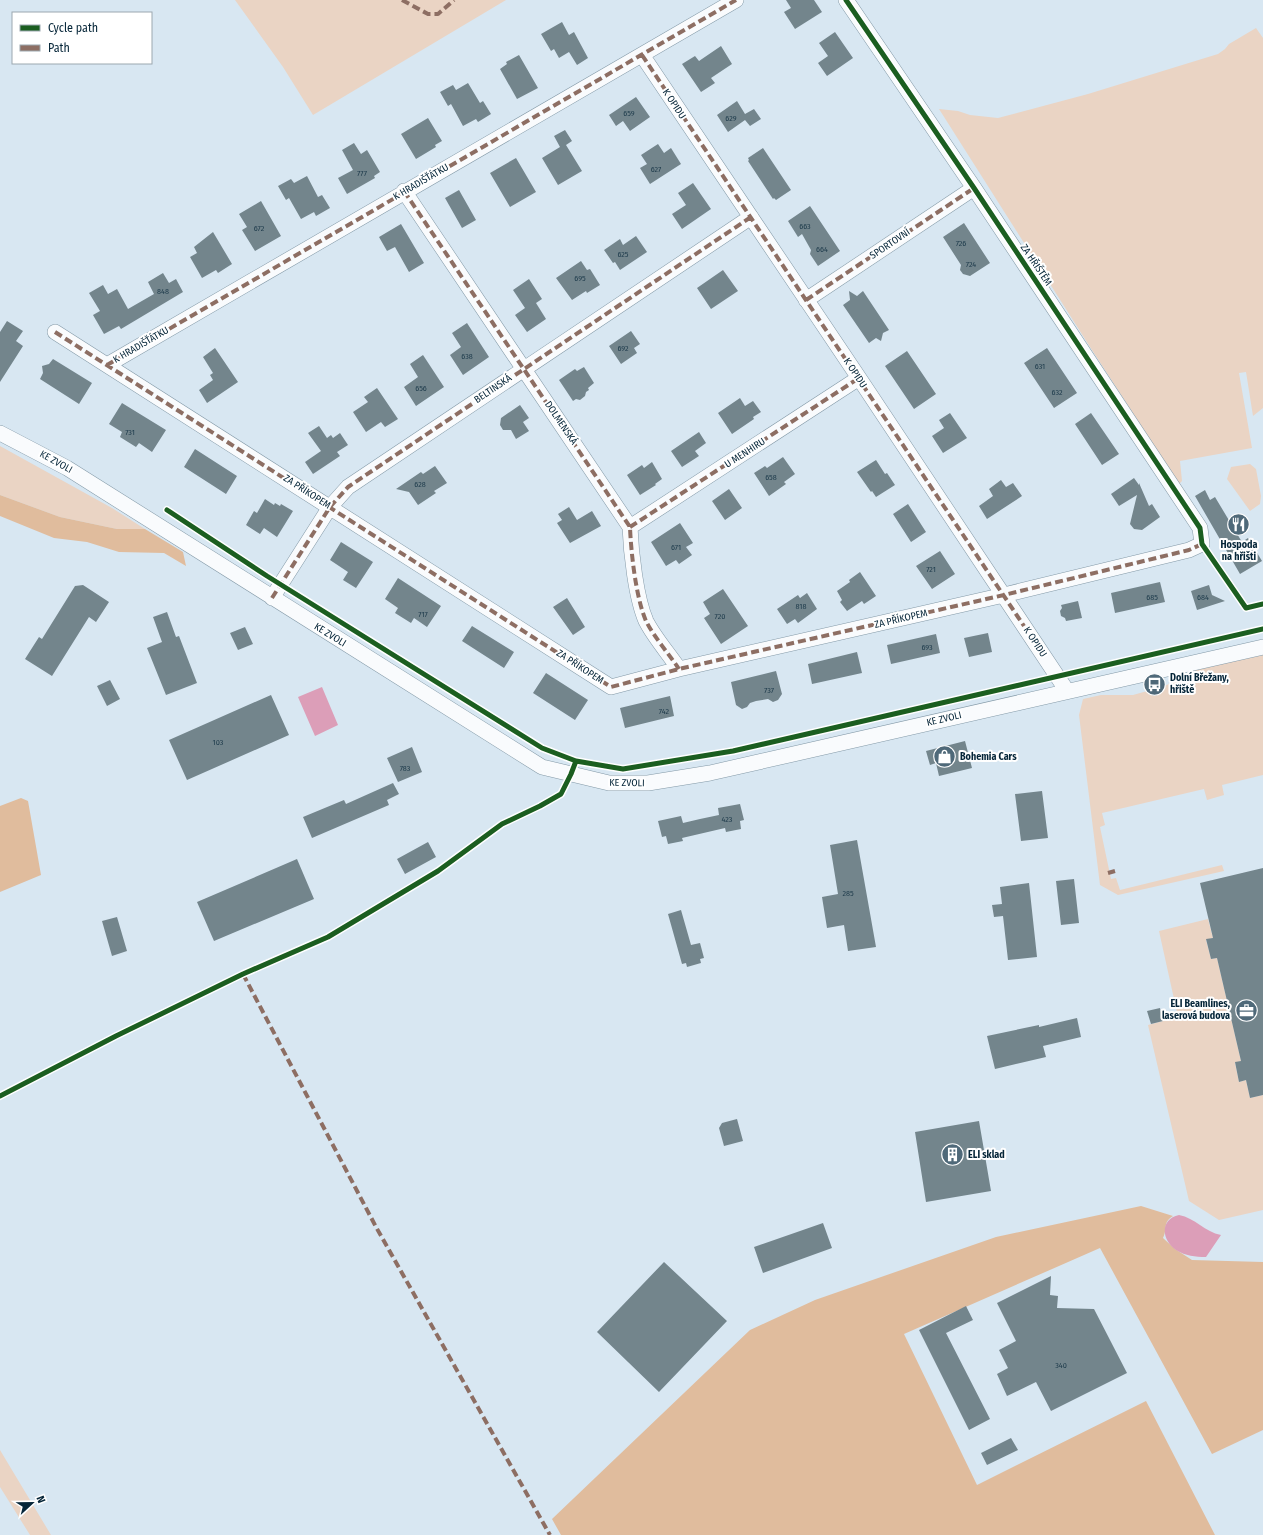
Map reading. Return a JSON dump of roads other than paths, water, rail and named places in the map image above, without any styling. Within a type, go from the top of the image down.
[{"type":"street","name":"K HRADIŠŤÁTKU","points":[[107,365],[404,191],[736,0]]},
{"type":"street","name":"ZA HŘIŠTĚM","points":[[846,0],[974,188],[1200,528],[1202,544]]},
{"type":"street","name":"K OPIDU","points":[[642,55],[1067,691]]},
{"type":"street","name":"SPORTOVNÍ","points":[[806,300],[974,188]]},
{"type":"street","name":"DOLMENSKÁ","points":[[404,191],[630,527]]},
{"type":"street","name":"BELTINSKÁ","points":[[272,598],[330,507],[348,487],[750,218]]},
{"type":"street","name":"ZA PŘÍKOPEM","points":[[55,332],[611,687],[679,669],[1004,595],[1189,550],[1202,544]]},
{"type":"street","name":"U MENHIRU","points":[[630,527],[859,378]]},
{"type":"street","name":"KE ZVOLI","points":[[0,433],[67,468],[542,767],[609,784],[648,783],[710,773],[1263,647]]},
{"type":"street","points":[[630,527],[631,546],[641,609],[647,623],[679,669]]},
{"type":"place","name":"Hospoda na hřišti","points":[[1239,525]]},
{"type":"place","name":"Dolní Břežany, hřiště","points":[[1155,684]]},
{"type":"place","name":"Bohemia Cars","points":[[944,757]]},
{"type":"place","name":"ELI Beamlines, laserová budova","points":[[1246,1010]]},
{"type":"place","name":"ELI sklad","points":[[952,1155]]}]
